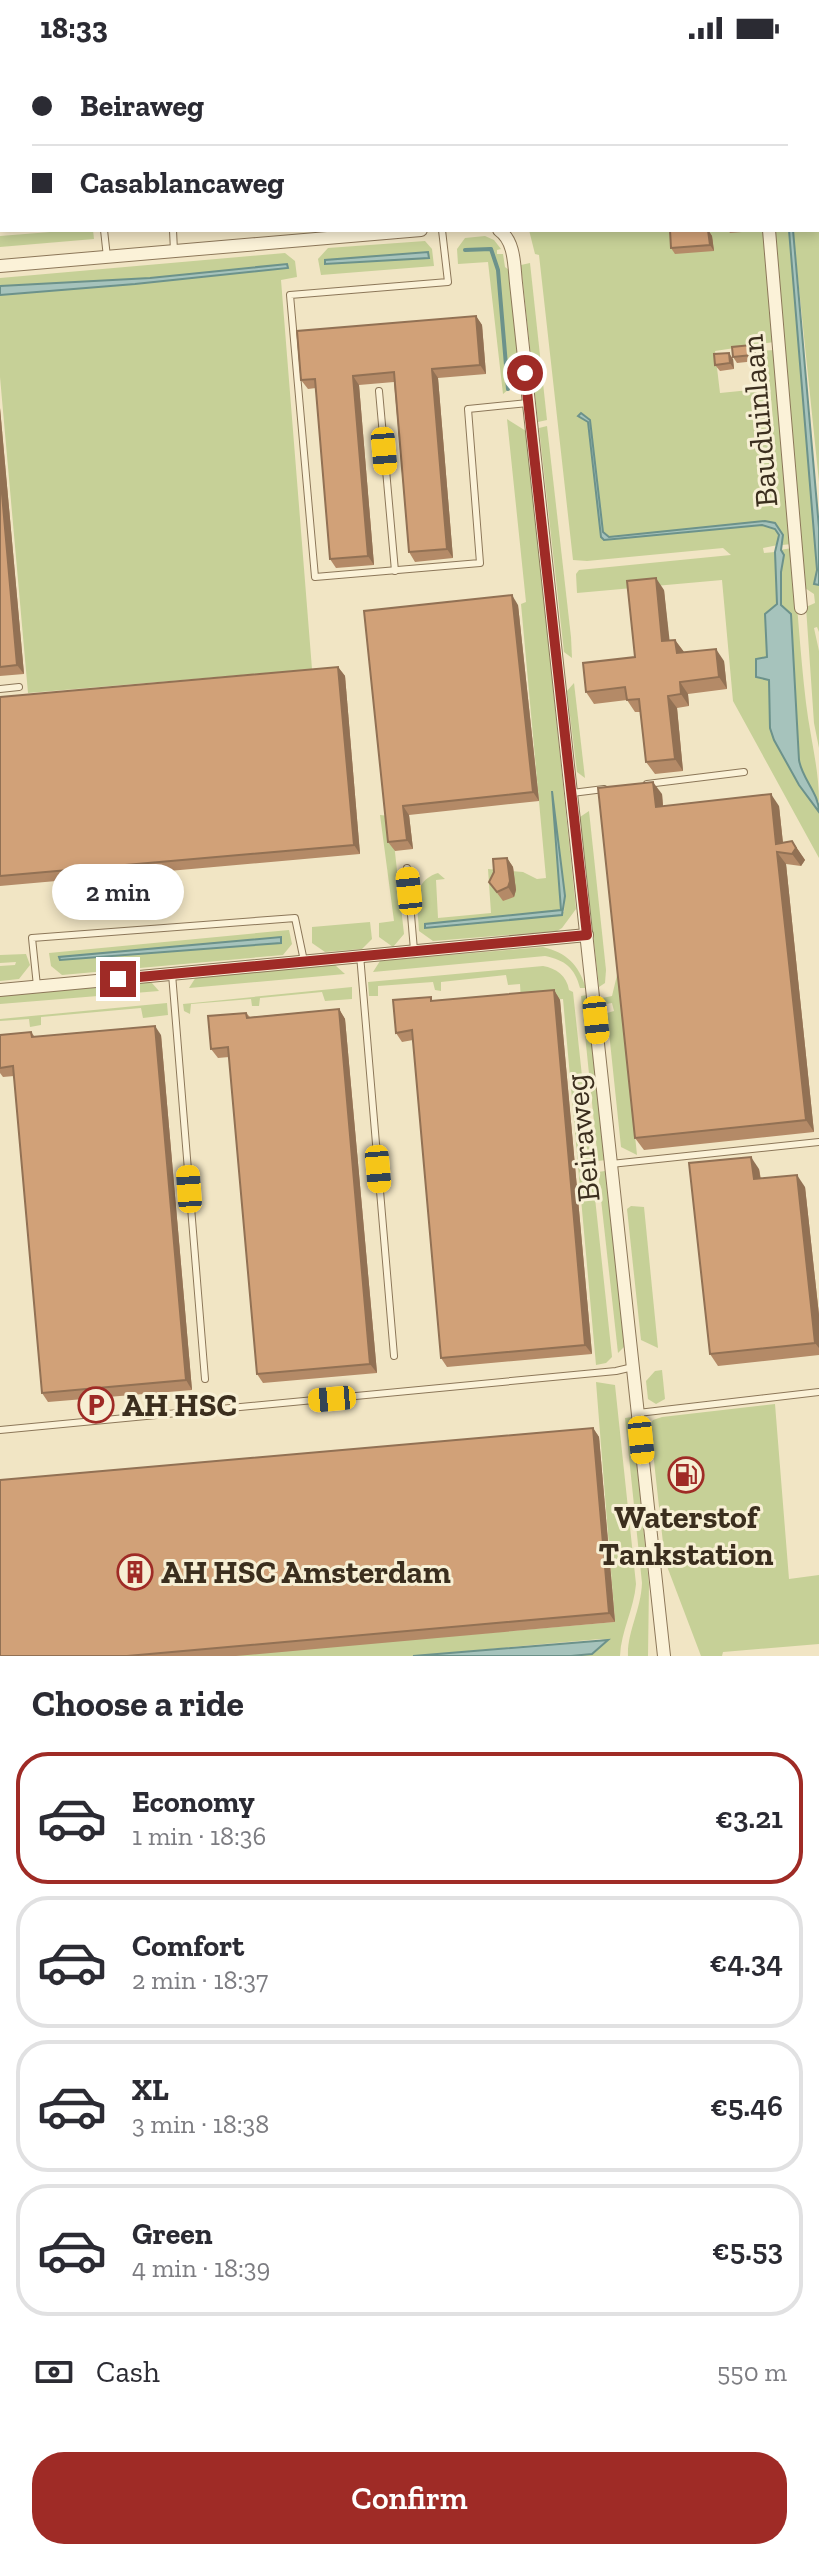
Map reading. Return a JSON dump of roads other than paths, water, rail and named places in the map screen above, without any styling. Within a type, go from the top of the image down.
[{"type":"street","points":[[0,266],[397,232]]},
{"type":"street","name":"Beiraweg","points":[[502,232],[511,244],[514,265],[664,1656]]},
{"type":"street","name":"Bauduinlaan","points":[[769,232],[801,608]]},
{"type":"street","points":[[0,990],[587,935]]},
{"type":"lane","points":[[104,232],[107,257]]},
{"type":"lane","points":[[173,232],[174,251]]},
{"type":"lane","points":[[442,232],[448,282],[290,295],[315,577],[480,563],[468,409],[528,403]]},
{"type":"lane","points":[[379,391],[395,571]]},
{"type":"lane","points":[[0,689],[19,687]]},
{"type":"lane","points":[[641,785],[744,772]]},
{"type":"lane","points":[[572,793],[612,788]]},
{"type":"lane","points":[[407,868],[414,950]]},
{"type":"lane","points":[[37,987],[32,938],[295,918],[304,961]]},
{"type":"lane","points":[[360,955],[394,1356]]},
{"type":"lane","points":[[172,974],[205,1379]]},
{"type":"lane","points":[[611,1164],[819,1142]]},
{"type":"lane","points":[[0,1430],[633,1367]]},
{"type":"lane","points":[[638,1413],[819,1392]]},
{"type":"water","points":[[789,232],[793,232],[819,528],[819,585],[814,584],[817,570]]},
{"type":"water","points":[[428,252],[429,258],[325,264],[325,260]]},
{"type":"water","points":[[287,264],[288,268],[0,295],[0,286],[150,278]]},
{"type":"water","points":[[581,413],[590,420],[603,532],[609,537],[765,521],[775,523],[783,535],[781,605],[791,614],[799,760],[819,812],[799,785],[774,740],[770,728],[769,680],[756,677],[756,659],[767,657],[765,614],[777,604],[775,552],[779,535],[775,529],[762,525],[604,540],[601,537],[588,422],[578,416]]},
{"type":"water","points":[[552,791],[565,896],[562,915],[425,928],[425,924],[561,910]]},
{"type":"water","points":[[281,937],[281,943],[60,960],[59,957]]},
{"type":"water","points":[[608,1640],[592,1654],[571,1656],[413,1656]]},
{"type":"waterway","points":[[465,250],[491,249],[498,270],[508,389]]},
{"type":"place","name":"AH HSC","points":[[96,1405]]},
{"type":"place","name":"Waterstof Tankstation","points":[[686,1475]]},
{"type":"place","name":"AH HSC Amsterdam","points":[[135,1572]]}]
